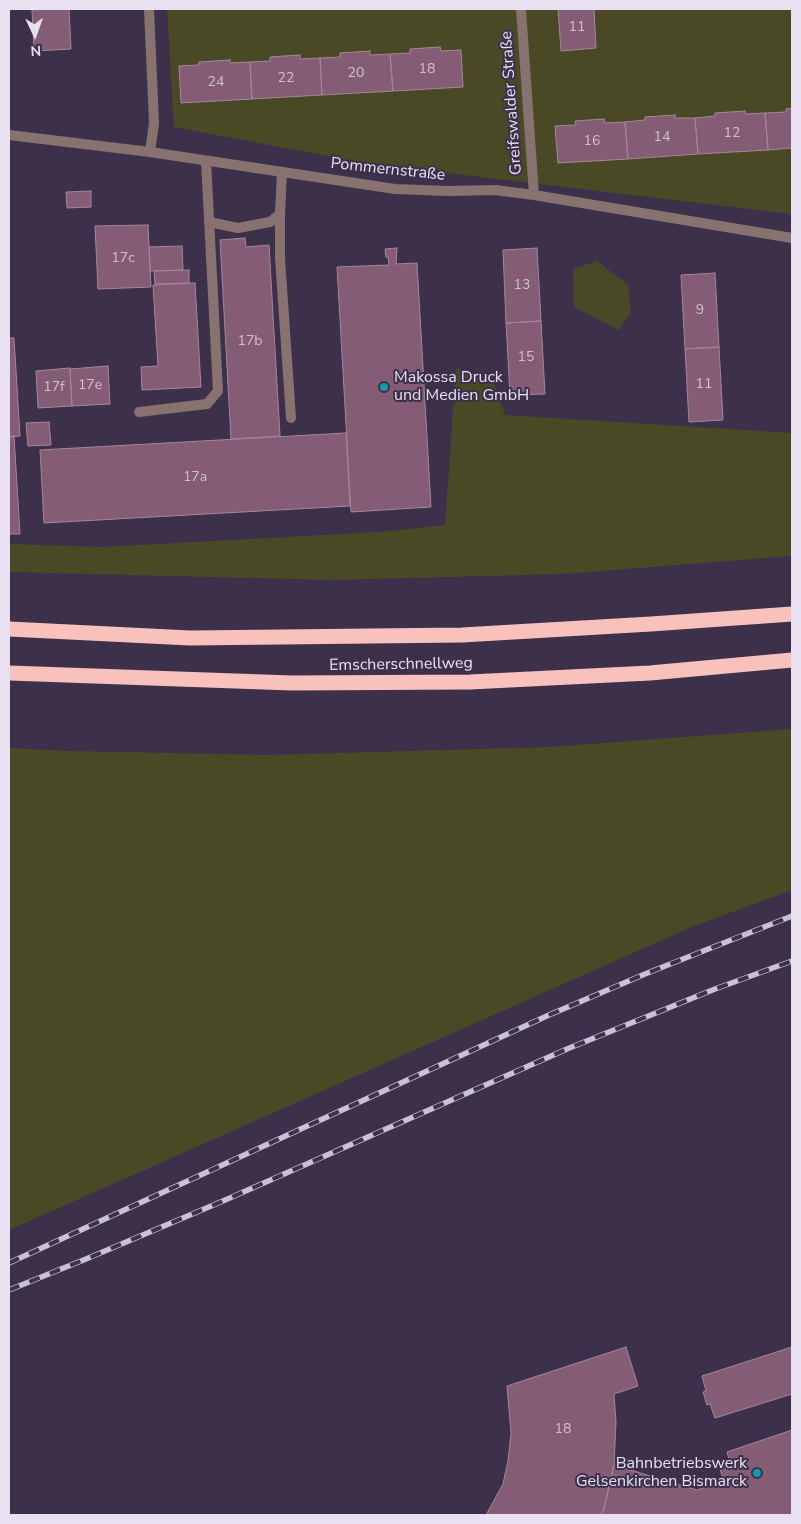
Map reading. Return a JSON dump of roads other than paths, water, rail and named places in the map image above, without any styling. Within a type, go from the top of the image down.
[{"type":"highway","name":"Emscherschnellweg","points":[[9,629],[190,638],[462,635],[792,614]]},
{"type":"highway","name":"Emscherschnellweg","points":[[9,673],[292,683],[470,682],[650,673],[792,660]]},
{"type":"street","points":[[149,9],[154,123],[150,152]]},
{"type":"street","name":"Greifswalder Straße","points":[[521,9],[534,195]]},
{"type":"street","name":"Pommernstraße","points":[[9,135],[150,152],[395,189],[495,190],[534,195],[792,238]]},
{"type":"street","points":[[139,412],[207,404],[218,391],[206,161]]},
{"type":"street","points":[[282,172],[280,258],[291,418]]},
{"type":"street","points":[[209,222],[238,228],[270,222],[280,214]]},
{"type":"railway","points":[[9,1263],[549,1015],[645,974],[792,916]]},
{"type":"railway","points":[[9,1290],[223,1201],[567,1049],[715,989],[792,961]]},
{"type":"place","name":"Makossa Druck und Medien GmbH","points":[[384,387]]},
{"type":"place","name":"Bahnbetriebswerk Gelsenkirchen Bismarck","points":[[757,1473]]}]
